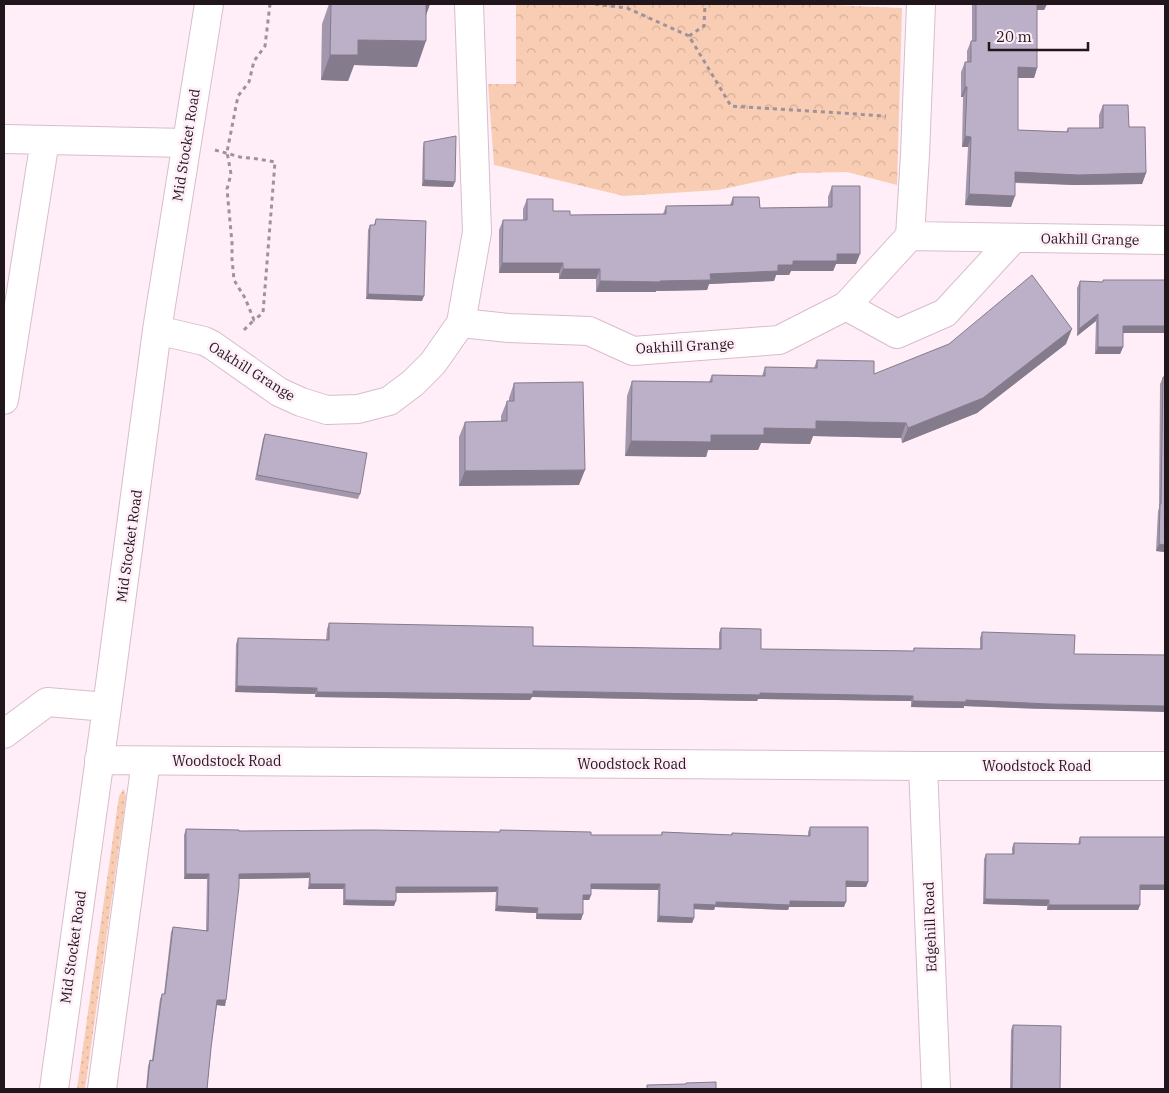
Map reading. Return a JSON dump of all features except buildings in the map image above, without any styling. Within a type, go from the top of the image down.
[{"type":"street","name":"Mid Stocket Road","points":[[54,1089],[157,330],[209,4]]},
{"type":"street","name":"Oakhill Grange","points":[[157,330],[204,341],[279,392],[301,402],[327,410],[358,409],[389,401],[413,384],[433,363],[461,323],[477,232],[469,4]]},
{"type":"street","points":[[910,236],[921,4]]},
{"type":"street","points":[[4,139],[186,143]]},
{"type":"street","points":[[4,400],[45,140]]},
{"type":"street","name":"Oakhill Grange","points":[[461,323],[508,328],[589,331],[633,351],[779,340],[846,306],[910,236],[1165,240]]},
{"type":"street","points":[[846,306],[897,334],[945,313],[1014,238]]},
{"type":"street","points":[[4,734],[47,702],[107,707]]},
{"type":"street","name":"Woodstock Road","points":[[99,760],[1165,766]]},
{"type":"street","points":[[102,1089],[146,761]]},
{"type":"street","name":"Edgehill Road","points":[[923,766],[936,1089]]},
{"type":"path","points":[[254,320],[245,298],[234,280],[227,189],[231,174],[226,152],[238,96],[249,82],[254,61],[265,46],[270,4]]},
{"type":"path","points":[[595,4],[627,8],[689,36],[731,106],[917,118]]},
{"type":"path","points":[[689,36],[704,26],[705,4]]},
{"type":"path","points":[[226,152],[240,157],[275,162],[263,313],[242,333]]},
{"type":"green space","points":[[516,4],[806,4],[902,8],[897,185],[847,172],[798,173],[718,190],[624,196],[494,165],[488,84],[516,84]]},
{"type":"green space","points":[[124,789],[126,797],[85,1089],[77,1089],[119,796]]}]
